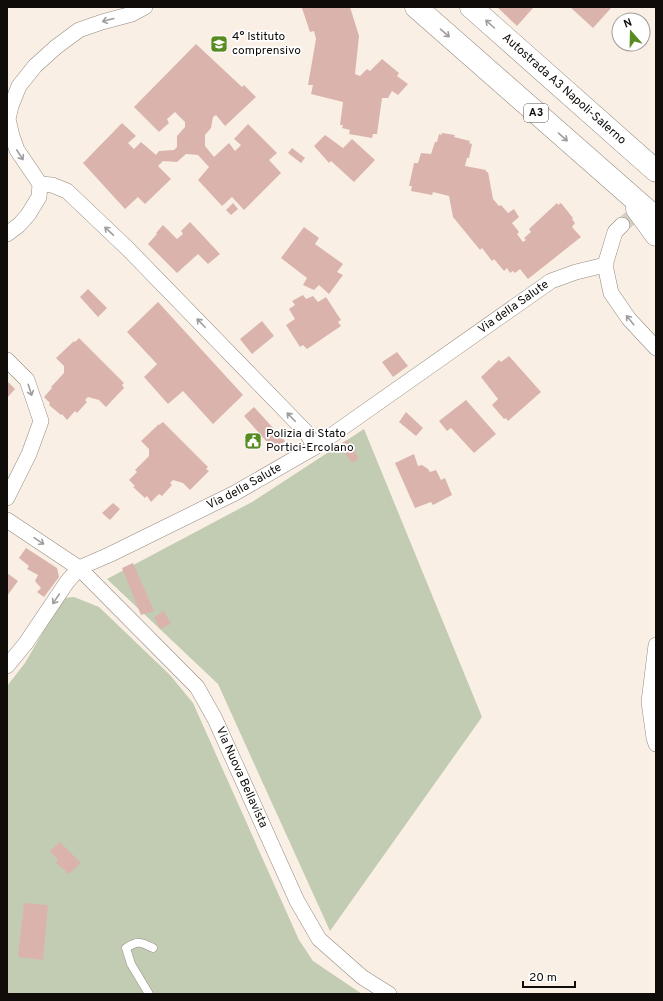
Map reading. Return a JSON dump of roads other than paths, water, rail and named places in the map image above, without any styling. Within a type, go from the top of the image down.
[{"type":"highway","name":"A3","points":[[416,7],[656,218]]},
{"type":"highway","name":"Autostrada A3 Napoli-Salerno","points":[[471,7],[656,171]]},
{"type":"highway","points":[[624,191],[656,235]]},
{"type":"street","points":[[7,234],[19,226],[39,197],[40,184],[17,150],[8,119],[11,106],[19,86],[35,66],[56,47],[79,30],[132,14],[145,7]]},
{"type":"street","points":[[40,184],[52,185],[67,191],[128,249],[306,432],[315,447]]},
{"type":"street","points":[[622,225],[615,232],[605,265],[611,293],[629,320],[656,348]]},
{"type":"street","name":"Via della Salute","points":[[7,666],[26,643],[67,582],[79,568],[111,554],[235,493],[315,447],[551,281],[576,272],[605,265]]},
{"type":"street","points":[[7,360],[27,380],[41,421],[29,454],[7,498]]},
{"type":"street","name":"Via Nuova Bellavista","points":[[7,520],[79,568],[197,687],[215,719],[297,901],[319,939],[362,977],[389,994]]},
{"type":"street","points":[[656,645],[649,702],[656,744]]},
{"type":"lane","points":[[149,994],[131,964],[126,948],[134,943],[142,943],[153,948]]},
{"type":"tunnel","points":[[622,225],[656,197]]},
{"type":"place","name":"4° Istituto comprensivo","points":[[219,44]]},
{"type":"place","name":"Polizia di Stato Portici-Ercolano","points":[[253,441]]}]
